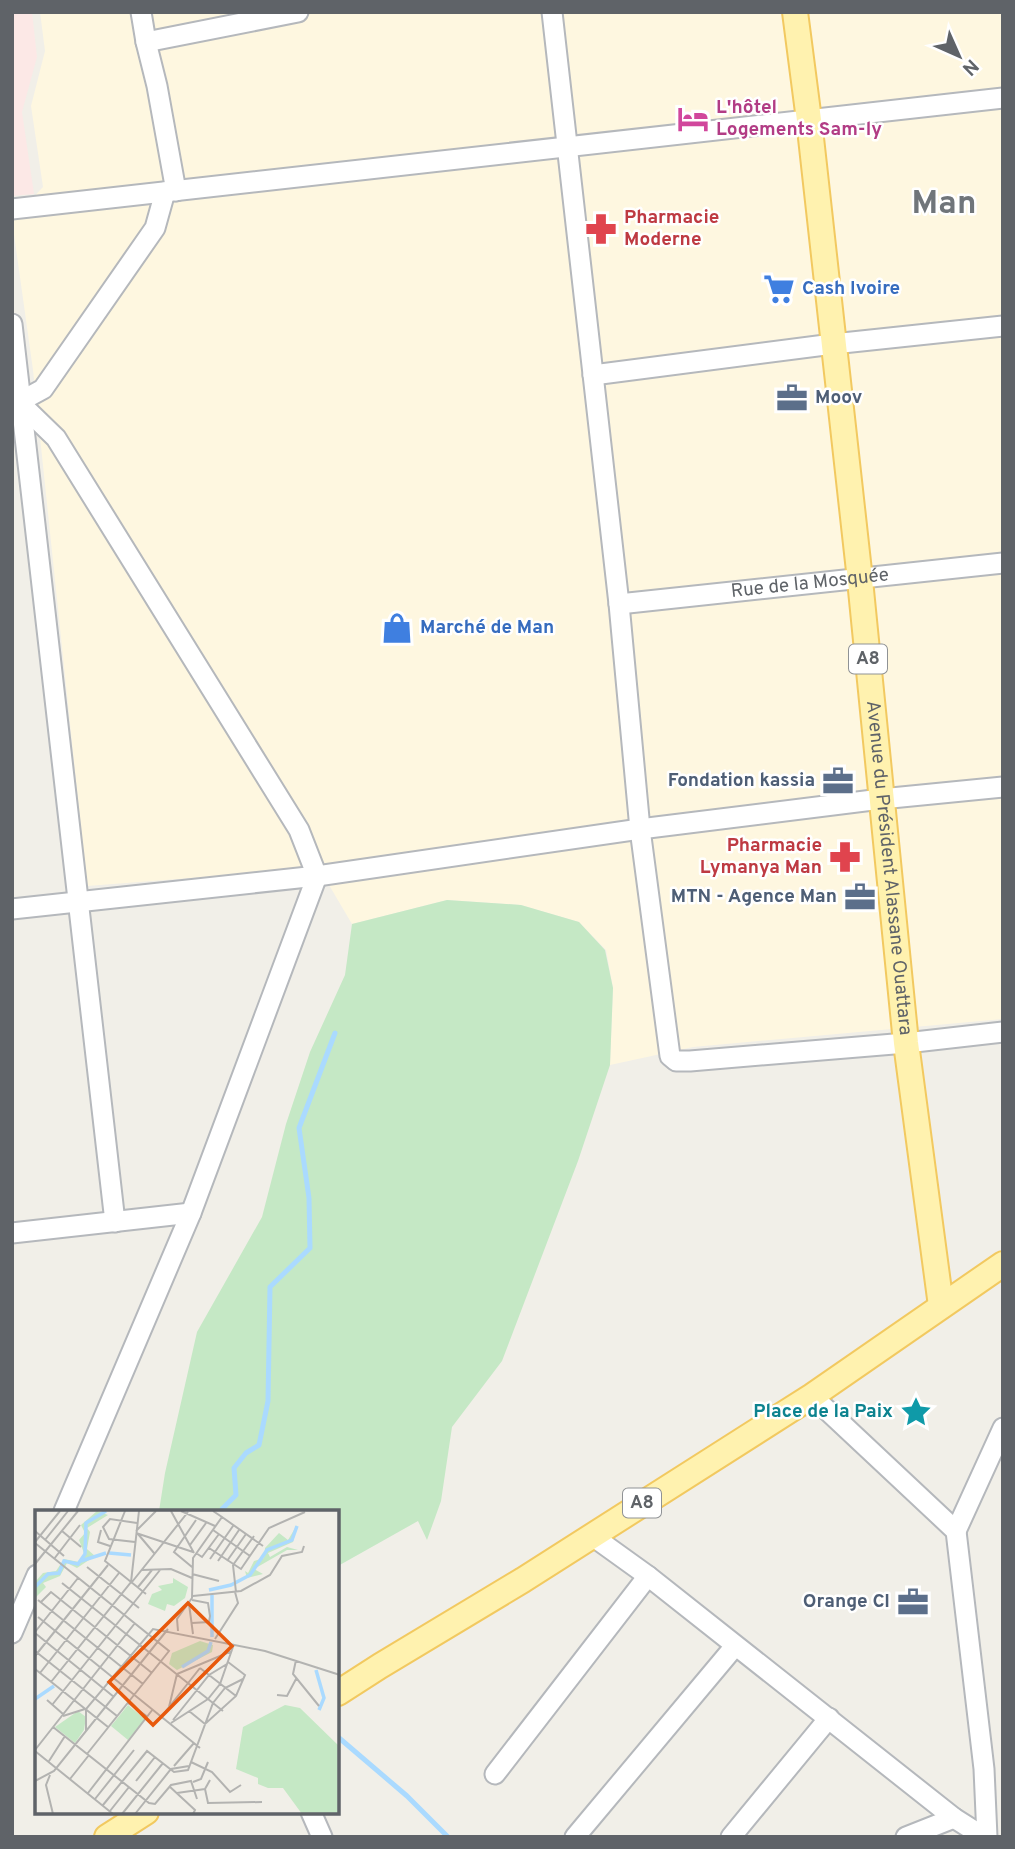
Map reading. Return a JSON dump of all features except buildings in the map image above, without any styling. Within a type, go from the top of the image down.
[{"type":"main road","name":"Avenue du Président Alassane Ouattara","points":[[795,12],[860,580],[906,1043],[941,1306]]},
{"type":"main road","name":"A8","points":[[340,1692],[523,1580],[812,1396],[1003,1264]]},
{"type":"main road","points":[[107,1837],[143,1814]]},
{"type":"street","points":[[21,403],[43,389],[155,228],[170,192],[157,86],[141,12]]},
{"type":"street","points":[[146,42],[298,12]]},
{"type":"street","points":[[552,12],[619,604],[640,828],[670,1056],[673,1060],[690,1061],[1003,1032]]},
{"type":"street","points":[[12,209],[1003,98]]},
{"type":"street","points":[[12,324],[115,1222]]},
{"type":"street","points":[[593,375],[834,344],[1003,326]]},
{"type":"street","points":[[21,403],[56,438],[299,830],[317,876],[191,1213],[64,1510]]},
{"type":"street","name":"Rue de la Mosquée","points":[[619,604],[1003,563]]},
{"type":"street","points":[[12,909],[317,876],[640,828],[1003,787]]},
{"type":"street","points":[[12,1233],[191,1213]]},
{"type":"street","points":[[812,1396],[957,1531]]},
{"type":"street","points":[[985,1837],[984,1769],[957,1531],[1003,1428]]},
{"type":"street","points":[[592,1535],[648,1576],[954,1818],[985,1837]]},
{"type":"street","points":[[495,1774],[648,1576]]},
{"type":"street","points":[[12,1633],[35,1580]]},
{"type":"street","points":[[575,1837],[735,1646]]},
{"type":"street","points":[[730,1837],[829,1718]]},
{"type":"street","points":[[312,1814],[322,1837]]},
{"type":"street","points":[[906,1837],[954,1818]]},
{"type":"shaded area","points":[[12,12],[32,12],[37,57],[22,112],[34,194],[12,196]]},
{"type":"shaded area","points":[[40,12],[1003,12],[1003,1019],[693,1047],[610,1065],[613,988],[606,950],[579,922],[521,905],[447,900],[352,924],[319,868],[87,886],[33,370],[12,220],[43,187],[31,106],[45,51]]},
{"type":"green space","points":[[447,900],[521,905],[579,922],[605,950],[613,988],[610,1065],[578,1161],[502,1361],[452,1427],[441,1501],[427,1540],[418,1521],[340,1565],[340,1510],[159,1510],[197,1332],[262,1217],[286,1124],[310,1052],[345,975],[352,924]]},
{"type":"waterway","points":[[223,1510],[236,1495],[234,1468],[246,1453],[259,1445],[268,1401],[270,1287],[310,1248],[309,1198],[299,1128],[335,1033]]},
{"type":"waterway","points":[[340,1739],[407,1796],[448,1837]]},
{"type":"place","name":"L'hôtel Logements Sam-ly","points":[[693,119]]},
{"type":"place","name":"Pharmacie Moderne","points":[[601,229]]},
{"type":"place","name":"Cash Ivoire","points":[[779,289]]},
{"type":"place","name":"Moov","points":[[792,398]]},
{"type":"place","name":"Marché de Man","points":[[397,628]]},
{"type":"place","name":"Fondation kassia","points":[[838,781]]},
{"type":"place","name":"Pharmacie Lymanya Man","points":[[845,857]]},
{"type":"place","name":"MTN - Agence Man","points":[[860,897]]},
{"type":"place","name":"Place de la Paix","points":[[916,1412]]},
{"type":"place","name":"Orange CI","points":[[913,1602]]},
{"type":"district","name":"Man","points":[[944,205]]}]
